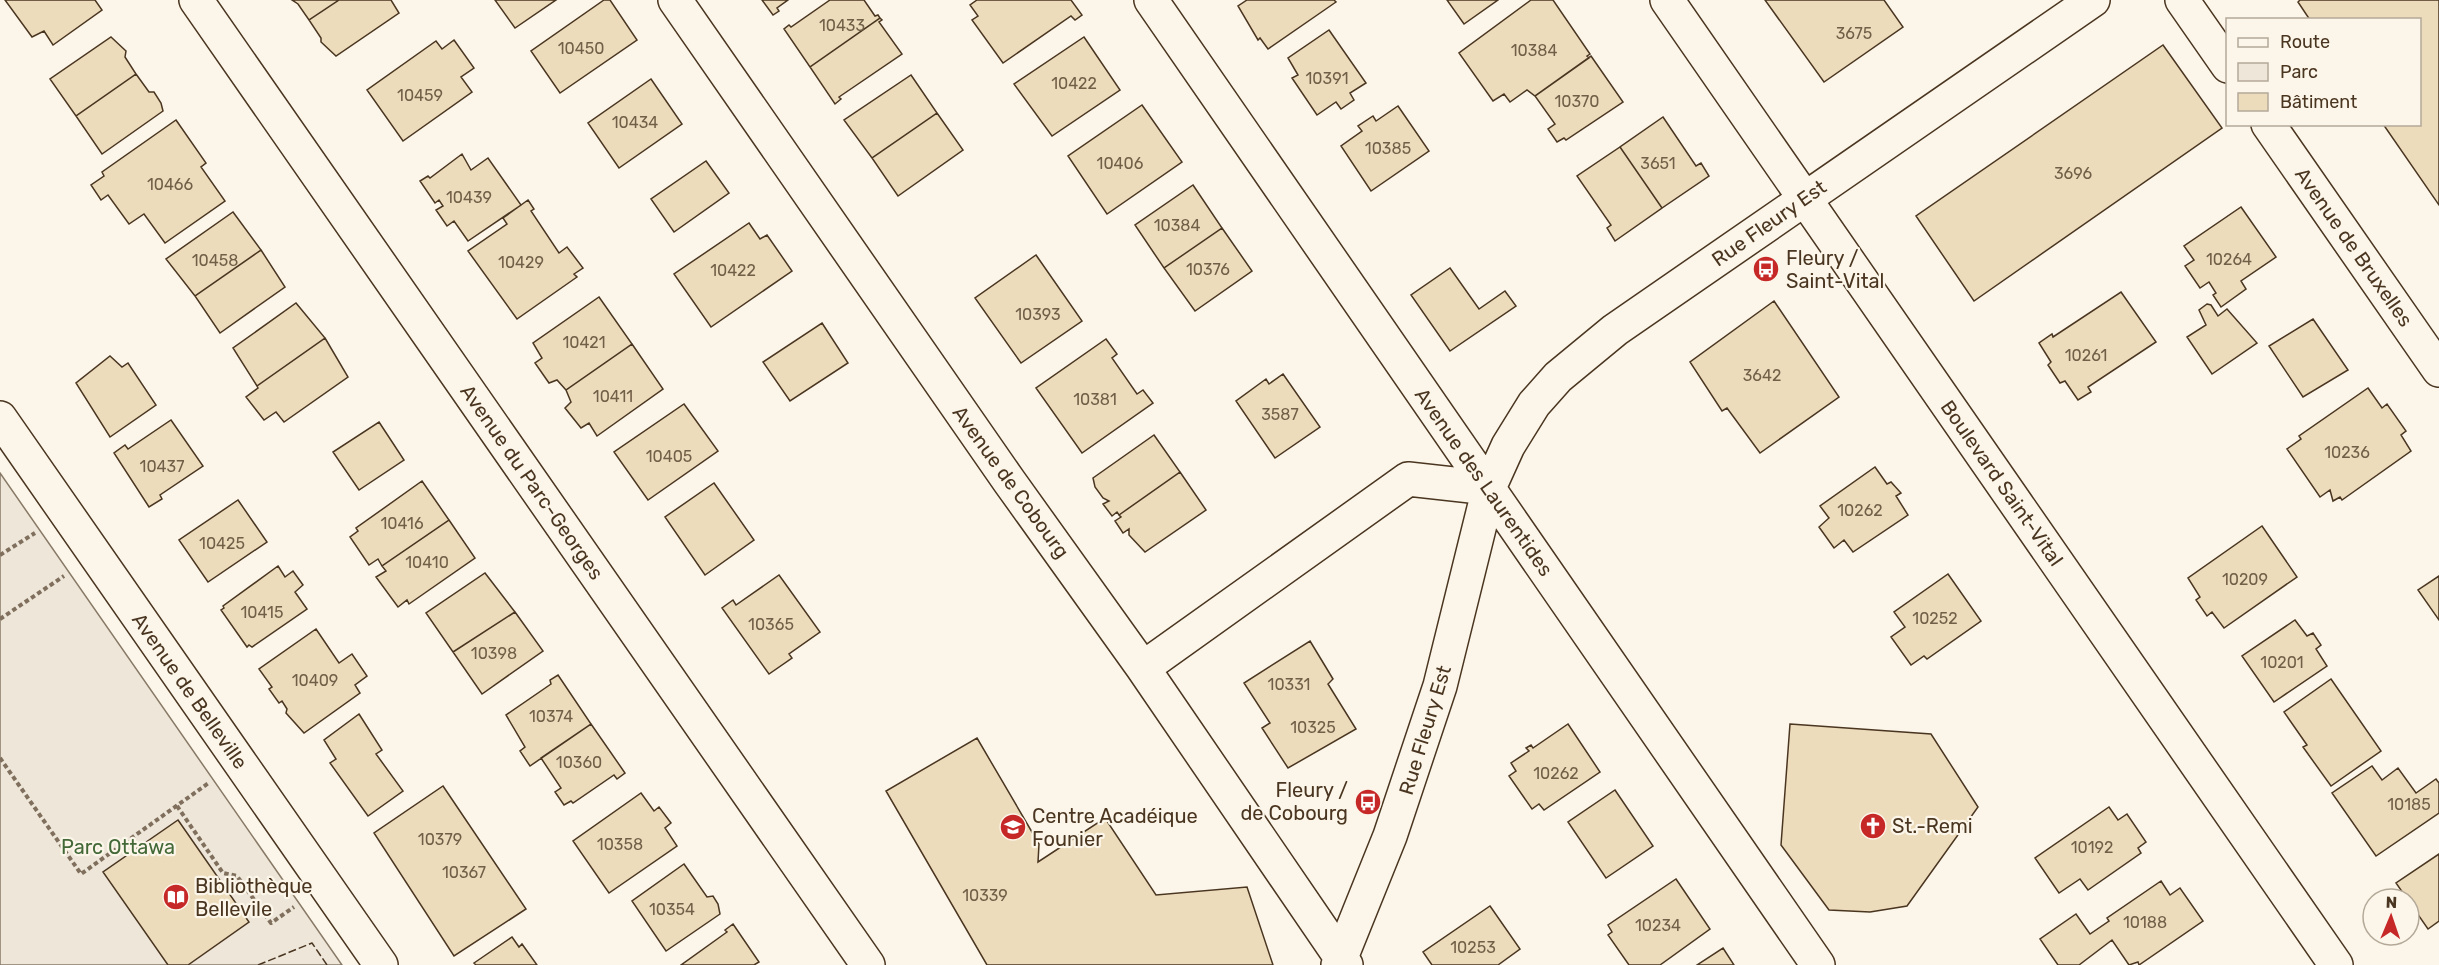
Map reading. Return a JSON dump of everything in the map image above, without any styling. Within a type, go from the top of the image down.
[{"type":"street","name":"Avenue du Parc-Georges","points":[[196,0],[868,965]]},
{"type":"street","name":"Avenue de Cobourg","points":[[675,0],[1009,481],[1143,668],[1342,963]]},
{"type":"street","name":"Avenue des Laurentides","points":[[1151,0],[1818,965]]},
{"type":"street","name":"Boulevard Saint-Vital","points":[[1667,0],[2336,965]]},
{"type":"street","name":"Rue Fleury Est","points":[[1342,963],[1390,836],[1437,697],[1489,488],[1508,446],[1529,412],[1558,377],[1614,330],[2093,0]]},
{"type":"street","points":[[2182,0],[2226,63]]},
{"type":"street","name":"Avenue de Bruxelles","points":[[2269,126],[2439,370]]},
{"type":"street","name":"Avenue de Belleville","points":[[0,418],[381,965]]},
{"type":"street","points":[[1143,668],[1408,479],[1489,488]]},
{"type":"path","points":[[0,619],[95,555]]},
{"type":"path","points":[[0,758],[81,874],[239,762]]},
{"type":"path","points":[[177,806],[224,873],[237,876],[271,923],[325,885]]},
{"type":"green space","name":"Parc Ottawa","points":[[0,473],[342,965],[0,965]]},
{"type":"building","points":[[5,0],[95,0],[102,10],[53,45],[44,31],[32,37]]},
{"type":"building","points":[[292,0],[339,0],[309,20],[298,4]]},
{"type":"building","points":[[339,0],[391,0],[399,13],[336,56],[321,42],[321,38],[309,20]]},
{"type":"building","points":[[495,0],[556,0],[515,28]]},
{"type":"building","points":[[604,0],[610,0],[637,40],[560,93],[531,51]]},
{"type":"building","points":[[762,0],[788,0],[777,8],[779,11],[773,15]]},
{"type":"building","points":[[830,0],[864,0],[875,16],[878,15],[880,18],[810,67],[784,29],[789,25],[791,27]]},
{"type":"building","points":[[977,0],[1071,0],[1082,15],[1075,20],[1071,16],[1003,63],[972,20],[978,16],[970,5]]},
{"type":"building","points":[[1247,0],[1334,0],[1336,2],[1268,49],[1260,38],[1258,40],[1238,6]]},
{"type":"building","points":[[1447,0],[1498,0],[1464,24]]},
{"type":"building","points":[[1531,0],[1553,0],[1590,54],[1587,56],[1589,58],[1535,96],[1527,90],[1510,102],[1504,94],[1493,101],[1459,53]]},
{"type":"building","points":[[1765,0],[1884,0],[1903,27],[1824,82]]},
{"type":"building","points":[[2300,0],[2439,0],[2439,205],[2384,126],[2421,126],[2421,18],[2309,18],[2298,2]]},
{"type":"building","points":[[880,18],[882,20],[879,22],[902,54],[839,97],[841,99],[835,104],[810,67]]},
{"type":"building","points":[[1329,30],[1366,83],[1350,93],[1354,100],[1341,109],[1336,102],[1317,115],[1292,78],[1298,75],[1288,58]]},
{"type":"building","points":[[111,37],[126,51],[125,57],[136,74],[76,116],[50,79]]},
{"type":"building","points":[[1084,37],[1120,90],[1052,136],[1014,84]]},
{"type":"building","points":[[454,40],[474,68],[461,77],[472,92],[403,141],[367,90],[436,41],[442,49]]},
{"type":"building","points":[[2163,45],[2222,128],[1974,301],[1916,216]]},
{"type":"building","points":[[1591,56],[1623,102],[1566,140],[1564,138],[1557,142],[1548,129],[1555,124],[1535,96]]},
{"type":"building","points":[[136,74],[149,92],[154,92],[163,111],[102,154],[76,116]]},
{"type":"building","points":[[911,75],[937,113],[872,158],[844,120]]},
{"type":"building","points":[[651,79],[682,124],[619,168],[588,123]]},
{"type":"building","points":[[1142,105],[1182,162],[1107,214],[1068,156]]},
{"type":"building","points":[[1398,106],[1429,151],[1371,191],[1341,146],[1362,131],[1358,126],[1373,116],[1376,121]]},
{"type":"building","points":[[937,113],[963,150],[898,196],[872,158]]},
{"type":"building","points":[[1663,117],[1696,166],[1701,163],[1709,176],[1662,208],[1620,147]]},
{"type":"building","points":[[176,120],[206,163],[201,167],[225,201],[165,243],[144,214],[129,224],[108,195],[101,200],[91,185],[104,176],[102,172]]},
{"type":"building","points":[[1620,147],[1662,208],[1615,241],[1607,228],[1611,225],[1577,176]]},
{"type":"building","points":[[462,154],[471,170],[488,158],[521,205],[468,241],[454,221],[447,226],[436,210],[443,206],[439,200],[435,203],[420,181],[428,176],[430,178]]},
{"type":"building","points":[[706,161],[729,193],[674,232],[651,199]]},
{"type":"building","points":[[1193,185],[1222,228],[1164,268],[1135,225]]},
{"type":"building","points":[[528,200],[534,209],[531,211],[559,253],[567,247],[583,268],[574,274],[577,277],[517,319],[468,251],[507,224],[503,218]]},
{"type":"building","points":[[2241,207],[2276,257],[2241,281],[2246,289],[2221,307],[2213,295],[2216,293],[2209,282],[2200,288],[2185,266],[2194,260],[2184,246]]},
{"type":"building","points":[[233,212],[261,250],[195,296],[166,259]]},
{"type":"building","points":[[749,223],[760,239],[767,235],[792,271],[711,327],[674,274]]},
{"type":"building","points":[[1222,228],[1252,271],[1195,311],[1164,268]]},
{"type":"building","points":[[261,250],[285,287],[220,333],[195,296]]},
{"type":"building","points":[[1036,255],[1082,321],[1021,363],[975,298]]},
{"type":"building","points":[[1450,268],[1479,309],[1505,291],[1516,306],[1450,351],[1411,295]]},
{"type":"building","points":[[2121,292],[2156,342],[2088,387],[2091,392],[2078,400],[2065,381],[2060,383],[2048,365],[2051,362],[2039,343],[2052,334],[2053,337]]},
{"type":"building","points":[[599,297],[632,344],[566,390],[557,380],[549,383],[535,363],[542,358],[533,343]]},
{"type":"building","points":[[1774,301],[1839,397],[1760,453],[1727,408],[1722,411],[1690,362]]},
{"type":"building","points":[[296,303],[325,338],[257,386],[233,348]]},
{"type":"building","points":[[2207,304],[2211,305],[2218,316],[2227,309],[2257,343],[2212,374],[2187,337],[2206,325],[2199,310]]},
{"type":"building","points":[[2313,319],[2348,370],[2303,397],[2269,346]]},
{"type":"building","points":[[822,323],[848,363],[790,401],[763,362]]},
{"type":"building","points":[[325,338],[348,377],[284,422],[276,412],[264,420],[246,397],[258,388],[257,386]]},
{"type":"building","points":[[1106,339],[1117,354],[1112,358],[1137,394],[1143,390],[1153,403],[1082,453],[1036,388]]},
{"type":"building","points":[[632,344],[663,389],[597,436],[589,423],[581,428],[565,408],[571,402],[566,390]]},
{"type":"building","points":[[110,356],[122,367],[128,363],[156,405],[110,437],[76,383]]},
{"type":"building","points":[[1283,374],[1320,427],[1275,458],[1236,401],[1266,379],[1269,384]]},
{"type":"building","points":[[2368,388],[2382,408],[2387,404],[2406,431],[2401,435],[2411,451],[2342,500],[2340,497],[2333,501],[2330,490],[2320,497],[2287,449],[2301,439],[2299,436]]},
{"type":"building","points":[[684,404],[718,451],[648,500],[614,452]]},
{"type":"building","points":[[171,420],[203,466],[160,495],[162,499],[149,507],[114,453],[125,445],[128,449]]},
{"type":"building","points":[[379,422],[404,460],[359,490],[333,452]]},
{"type":"building","points":[[1154,435],[1180,472],[1119,515],[1117,512],[1112,516],[1103,504],[1109,501],[1103,498],[1095,487],[1093,478]]},
{"type":"building","points":[[1875,467],[1887,484],[1891,482],[1901,493],[1896,496],[1908,515],[1853,552],[1844,540],[1834,548],[1819,527],[1829,518],[1820,506]]},
{"type":"building","points":[[1180,472],[1206,510],[1145,552],[1129,535],[1129,529],[1123,533],[1115,521],[1121,517],[1119,515]]},
{"type":"building","points":[[422,481],[449,520],[382,566],[378,559],[369,565],[350,537],[358,531],[356,528]]},
{"type":"building","points":[[714,483],[754,540],[705,575],[665,517]]},
{"type":"building","points":[[238,500],[267,542],[208,582],[179,540]]},
{"type":"building","points":[[449,520],[475,558],[409,604],[407,600],[398,607],[376,577],[386,571],[382,566]]},
{"type":"building","points":[[2262,526],[2297,577],[2224,628],[2212,612],[2207,616],[2196,600],[2200,597],[2188,578]]},
{"type":"building","points":[[278,566],[285,577],[293,571],[303,585],[295,592],[307,609],[252,647],[249,645],[247,647],[221,610],[223,606]]},
{"type":"building","points":[[485,573],[515,612],[453,652],[426,613]]},
{"type":"building","points":[[1948,574],[1981,621],[1927,659],[1924,656],[1911,665],[1891,637],[1905,627],[1894,612]]},
{"type":"building","points":[[779,575],[820,632],[789,654],[792,658],[769,674],[722,608],[733,600],[736,605]]},
{"type":"building","points":[[2439,576],[2439,620],[2418,590]]},
{"type":"building","points":[[515,612],[543,651],[482,694],[453,652]]},
{"type":"building","points":[[2295,620],[2307,636],[2313,633],[2321,645],[2316,649],[2327,666],[2274,702],[2242,656]]},
{"type":"building","points":[[316,629],[339,663],[352,654],[367,676],[355,685],[360,693],[304,733],[286,713],[287,709],[282,701],[279,703],[269,689],[272,687],[259,669]]},
{"type":"building","points":[[1310,641],[1333,679],[1328,684],[1356,729],[1288,768],[1262,728],[1270,723],[1244,683]]},
{"type":"building","points":[[558,675],[591,724],[530,766],[520,751],[525,747],[506,715],[551,684],[550,680]]},
{"type":"building","points":[[2331,679],[2381,751],[2331,786],[2303,747],[2307,745],[2284,712]]},
{"type":"building","points":[[359,714],[382,750],[376,754],[403,791],[368,816],[330,763],[336,759],[324,740]]},
{"type":"building","points":[[591,724],[625,773],[617,779],[614,775],[573,803],[571,801],[564,805],[555,792],[561,788],[541,758]]},
{"type":"building","points":[[1568,724],[1600,772],[1544,810],[1539,804],[1532,809],[1509,776],[1516,771],[1511,763],[1529,751],[1526,748],[1531,745],[1533,748]]},
{"type":"building","name":"St.-Remi","points":[[1790,724],[1931,734],[1978,807],[1907,906],[1870,912],[1829,910],[1781,845]]},
{"type":"building","points":[[977,738],[1039,844],[1038,862],[1105,818],[1156,895],[1247,887],[1273,965],[987,965],[886,791]]},
{"type":"building","points":[[2372,766],[2382,780],[2398,768],[2416,793],[2436,779],[2439,783],[2439,813],[2376,856],[2332,793]]},
{"type":"building","points":[[443,786],[526,909],[454,956],[374,833]]},
{"type":"building","points":[[1615,790],[1653,846],[1606,878],[1568,822]]},
{"type":"building","points":[[641,793],[654,811],[659,807],[671,823],[665,828],[677,846],[609,893],[573,841]]},
{"type":"building","points":[[2109,807],[2118,820],[2127,814],[2146,842],[2138,848],[2141,853],[2088,890],[2080,879],[2059,893],[2035,858]]},
{"type":"building","name":"Bibliothèque Bellevile","points":[[178,820],[249,922],[188,965],[168,965],[103,872]]},
{"type":"building","points":[[2439,854],[2439,921],[2428,929],[2421,919],[2421,887],[2399,887],[2396,883]]},
{"type":"building","points":[[684,864],[707,897],[713,896],[720,914],[666,951],[632,901]]},
{"type":"building","points":[[1676,879],[1710,929],[1660,965],[1629,965],[1608,935],[1612,932],[1608,925]]},
{"type":"building","points":[[2161,881],[2170,895],[2180,888],[2203,921],[2139,965],[2138,962],[2129,965],[2112,940],[2079,965],[2058,965],[2040,939],[2076,914],[2090,934],[2109,921],[2107,918]]},
{"type":"building","points":[[1490,906],[1520,949],[1498,965],[1432,965],[1423,952]]},
{"type":"building","points":[[733,924],[759,962],[754,965],[681,965],[727,932],[725,930]]},
{"type":"building","points":[[512,937],[519,947],[522,944],[537,965],[476,965],[474,963]]},
{"type":"building","points":[[1723,948],[1734,965],[1697,965]]},
{"type":"fence","points":[[258,965],[312,943],[327,965]]},
{"type":"place","name":"Fleury / Saint-Vital","points":[[1766,269]]},
{"type":"place","name":"Fleury / de Cobourg","points":[[1368,802]]},
{"type":"place","name":"St.-Remi","points":[[1873,826]]},
{"type":"place","name":"Centre Acadéique Founier","points":[[1013,827]]},
{"type":"place","name":"Bibliothèque Bellevile","points":[[176,897]]}]
